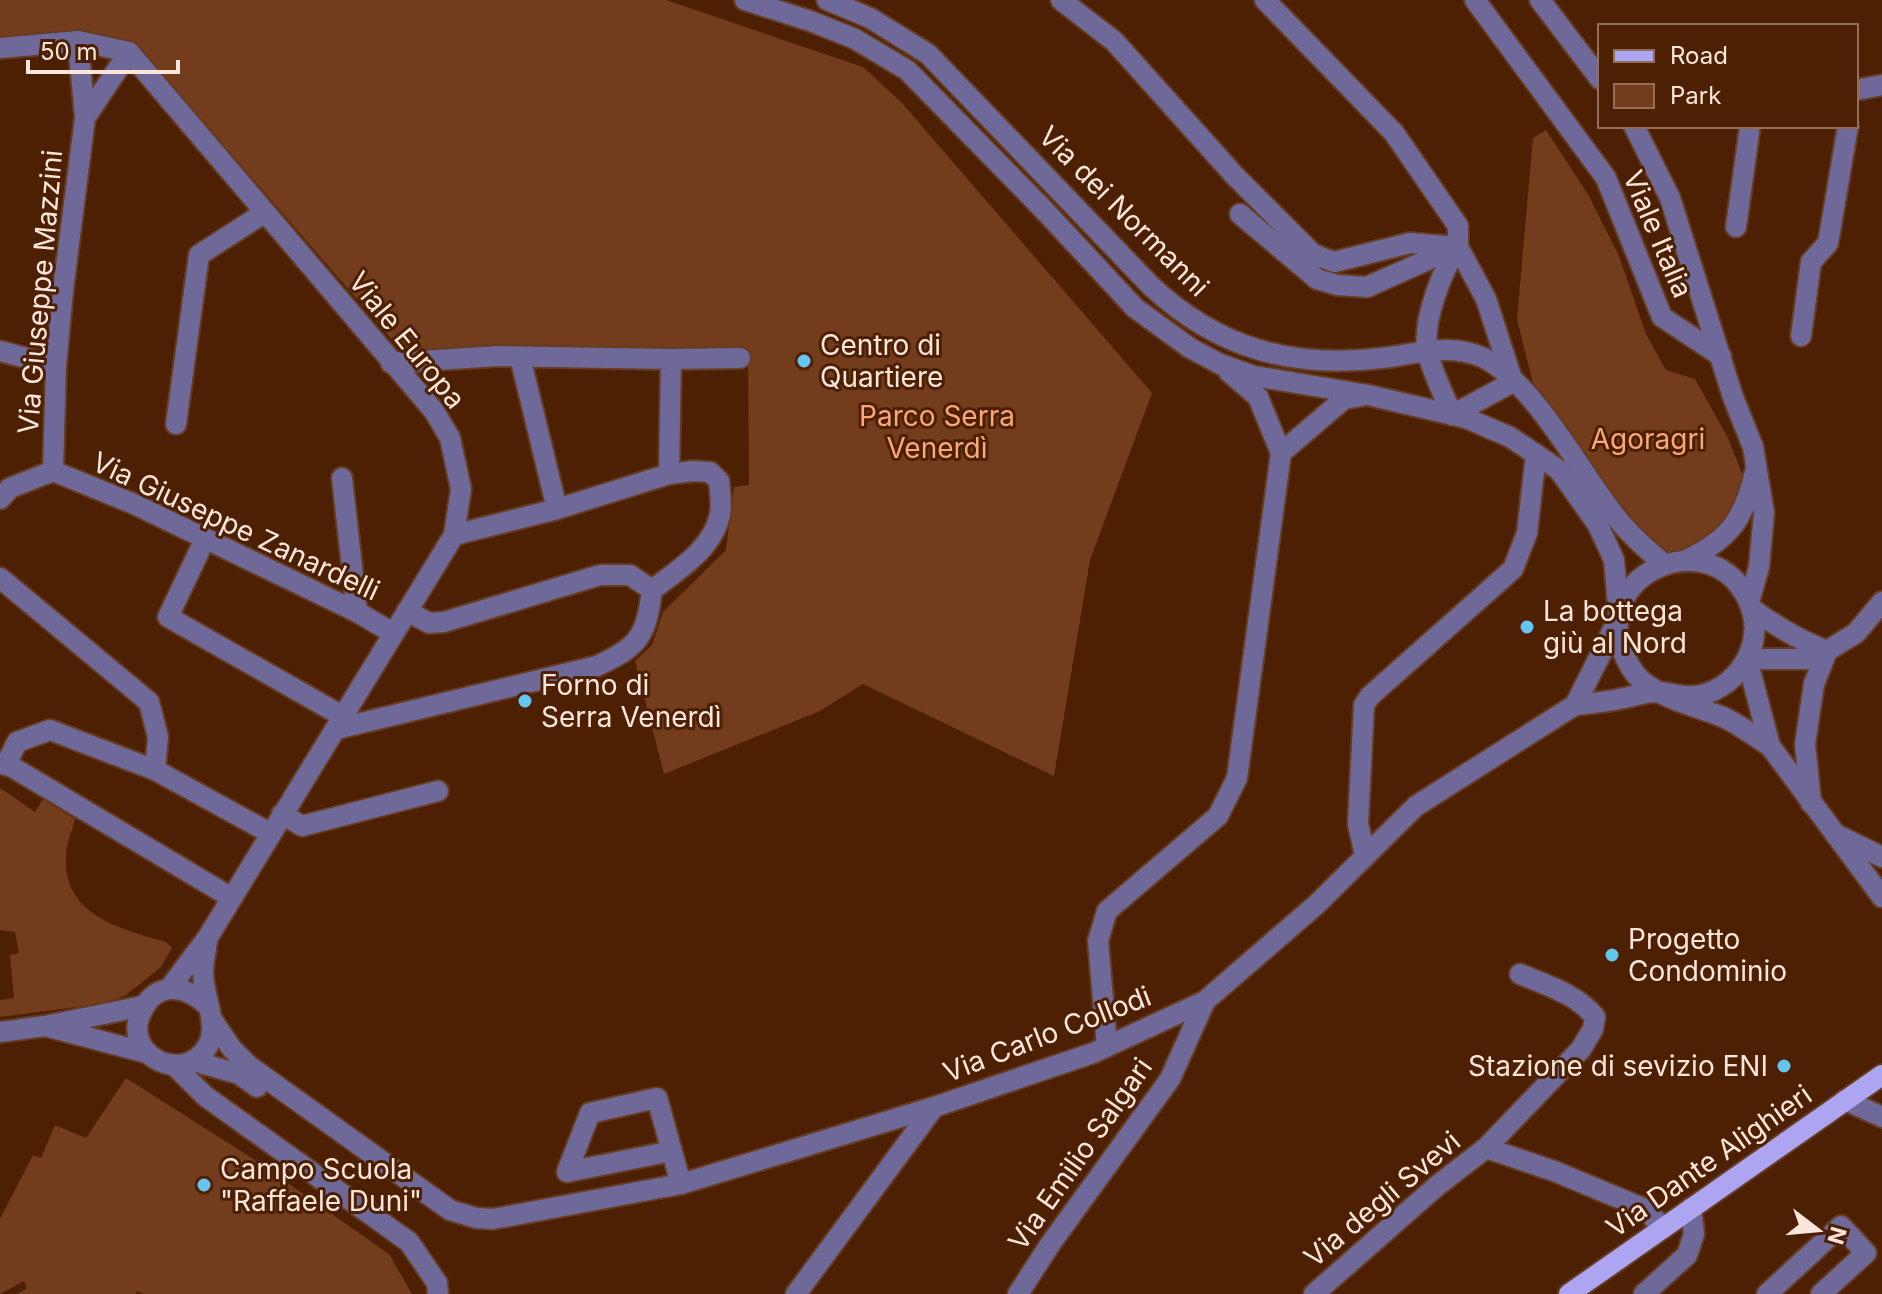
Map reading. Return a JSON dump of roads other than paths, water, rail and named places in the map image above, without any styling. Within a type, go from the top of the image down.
[{"type":"main road","name":"Via Dante Alighieri","points":[[1569,1294],[1882,1075]]},
{"type":"street","name":"Via dei Normanni","points":[[745,0],[855,39],[907,70],[1135,308],[1190,348],[1220,364],[1254,376],[1368,395],[1466,418],[1510,437],[1559,470],[1598,525],[1614,560],[1619,618]]},
{"type":"street","name":"Via dei Normanni","points":[[827,0],[870,18],[928,54],[1170,304],[1240,346],[1281,356],[1336,361],[1380,359],[1448,349],[1483,358],[1513,382],[1560,437],[1615,516],[1642,546],[1664,564]]},
{"type":"street","points":[[1061,0],[1114,41],[1235,176],[1313,254],[1334,262],[1410,243],[1458,247]]},
{"type":"street","points":[[1265,0],[1394,133],[1458,226],[1458,247],[1486,299],[1513,382],[1452,415],[1427,351],[1426,325],[1448,263],[1458,247]]},
{"type":"street","name":"Viale Italia","points":[[1475,0],[1606,178],[1662,317],[1721,356]]},
{"type":"street","points":[[1540,0],[1598,76]]},
{"type":"street","points":[[0,48],[78,41],[129,52],[85,118]]},
{"type":"street","points":[[78,41],[85,118]]},
{"type":"street","name":"Viale Europa","points":[[129,52],[434,411],[450,438],[461,489],[454,535],[208,937],[169,989]]},
{"type":"street","points":[[1858,90],[1882,85]]},
{"type":"street","name":"Via Giuseppe Mazzini","points":[[53,471],[56,366],[85,118]]},
{"type":"street","name":"Viale Italia","points":[[1635,128],[1670,198],[1733,397],[1753,447],[1764,513],[1759,567],[1750,605]]},
{"type":"street","points":[[1736,227],[1750,128]]},
{"type":"street","points":[[1801,336],[1811,262],[1828,243],[1848,128]]},
{"type":"street","points":[[176,424],[199,255],[264,213]]},
{"type":"street","points":[[1240,214],[1317,279],[1337,285],[1367,287],[1458,247]]},
{"type":"street","points":[[0,351],[56,366]]},
{"type":"street","points":[[520,357],[557,509]]},
{"type":"street","points":[[391,363],[520,357],[740,358]]},
{"type":"street","points":[[669,474],[671,359]]},
{"type":"street","points":[[1107,1046],[1098,941],[1107,911],[1218,816],[1237,778],[1281,453],[1258,397],[1220,364]]},
{"type":"street","points":[[1281,453],[1344,399],[1368,395]]},
{"type":"street","points":[[1365,855],[1358,824],[1364,705],[1370,696],[1513,569],[1527,533],[1536,454]]},
{"type":"street","points":[[1575,705],[1619,618],[1626,596],[1636,582],[1664,564],[1686,560],[1713,547],[1736,525],[1750,494],[1756,464]]},
{"type":"street","points":[[0,499],[10,488],[53,471]]},
{"type":"street","name":"Via Giuseppe Zanardelli","points":[[53,471],[134,504],[357,612],[393,633]]},
{"type":"street","points":[[205,539],[168,617],[340,723],[597,666],[620,655],[638,642],[649,615],[652,590],[690,561],[711,538],[720,513],[719,481],[710,472],[669,474],[557,509],[454,535]]},
{"type":"street","points":[[342,478],[357,612]]},
{"type":"street","points":[[1575,705],[1658,691],[1678,697],[1699,696],[1719,689],[1735,676],[1747,659],[1754,640],[1750,605],[1739,584],[1724,571],[1706,563],[1686,560]]},
{"type":"street","points":[[407,611],[429,623],[444,622],[600,575],[630,575],[652,590]]},
{"type":"street","points":[[0,578],[149,702],[158,737],[155,770]]},
{"type":"street","points":[[1747,659],[1814,659],[1856,633],[1882,602]]},
{"type":"street","points":[[1750,605],[1771,623],[1827,651]]},
{"type":"street","points":[[1619,618],[1619,640],[1626,661],[1640,679],[1689,706],[1725,718],[1770,746]]},
{"type":"street","points":[[1811,804],[1805,744],[1814,684],[1827,651]]},
{"type":"street","points":[[1747,659],[1770,746],[1882,897]]},
{"type":"street","name":"Via Carlo Collodi","points":[[210,1013],[232,1049],[249,1066],[450,1210],[476,1218],[493,1219],[681,1184],[934,1107],[1107,1046],[1205,1001],[1317,904],[1416,806],[1575,705]]},
{"type":"street","points":[[232,898],[3,764],[17,742],[50,730],[155,770],[270,833]]},
{"type":"street","points":[[282,814],[302,826],[438,791]]},
{"type":"street","points":[[1831,832],[1882,857]]},
{"type":"street","points":[[208,937],[203,972],[210,1013],[212,1039],[205,1052],[184,1063],[161,1063],[147,1053],[138,1033],[137,1024],[143,1006],[153,996],[169,989],[194,993],[210,1013]]},
{"type":"street","name":"Via degli Svevi","points":[[1314,1294],[1438,1185],[1486,1148],[1581,1049],[1593,1029],[1595,1017],[1587,1007],[1520,974]]},
{"type":"street","name":"Via Emilio Salgari","points":[[1018,1294],[1051,1243],[1170,1079],[1205,1001]]},
{"type":"street","points":[[0,1032],[143,1006]]},
{"type":"street","points":[[45,1026],[95,1049],[147,1053]]},
{"type":"street","points":[[184,1063],[205,1096],[409,1242],[437,1283],[438,1294]]},
{"type":"street","name":"Via Carlo Collodi","points":[[184,1063],[239,1074],[402,1192],[446,1221],[473,1230],[527,1226],[658,1199],[681,1184]]},
{"type":"street","points":[[672,1151],[567,1172],[590,1113],[657,1098],[672,1151],[681,1184]]},
{"type":"street","points":[[1845,1100],[1882,1117]]},
{"type":"street","points":[[796,1294],[934,1107]]},
{"type":"street","name":"Via degli Svevi","points":[[1486,1148],[1554,1171],[1645,1209],[1663,1228]]},
{"type":"street","points":[[1644,1294],[1687,1255],[1694,1234],[1691,1208]]},
{"type":"street","points":[[1767,1294],[1841,1226],[1866,1253],[1821,1294]]},
{"type":"place","name":"Centro di Quartiere","points":[[804,361]]},
{"type":"place","name":"La bottega giù al Nord","points":[[1527,627]]},
{"type":"place","name":"Forno di Serra Venerdì","points":[[525,701]]},
{"type":"place","name":"Progetto Condominio","points":[[1612,955]]},
{"type":"place","name":"Stazione di sevizio ENI","points":[[1784,1066]]},
{"type":"place","name":"Campo Scuola \"Raffaele Duni\"","points":[[204,1185]]},
{"type":"park label","name":"Parco Serra Venerdì","points":[[937,432]]},
{"type":"park label","name":"Agoragri","points":[[1648,439]]}]
